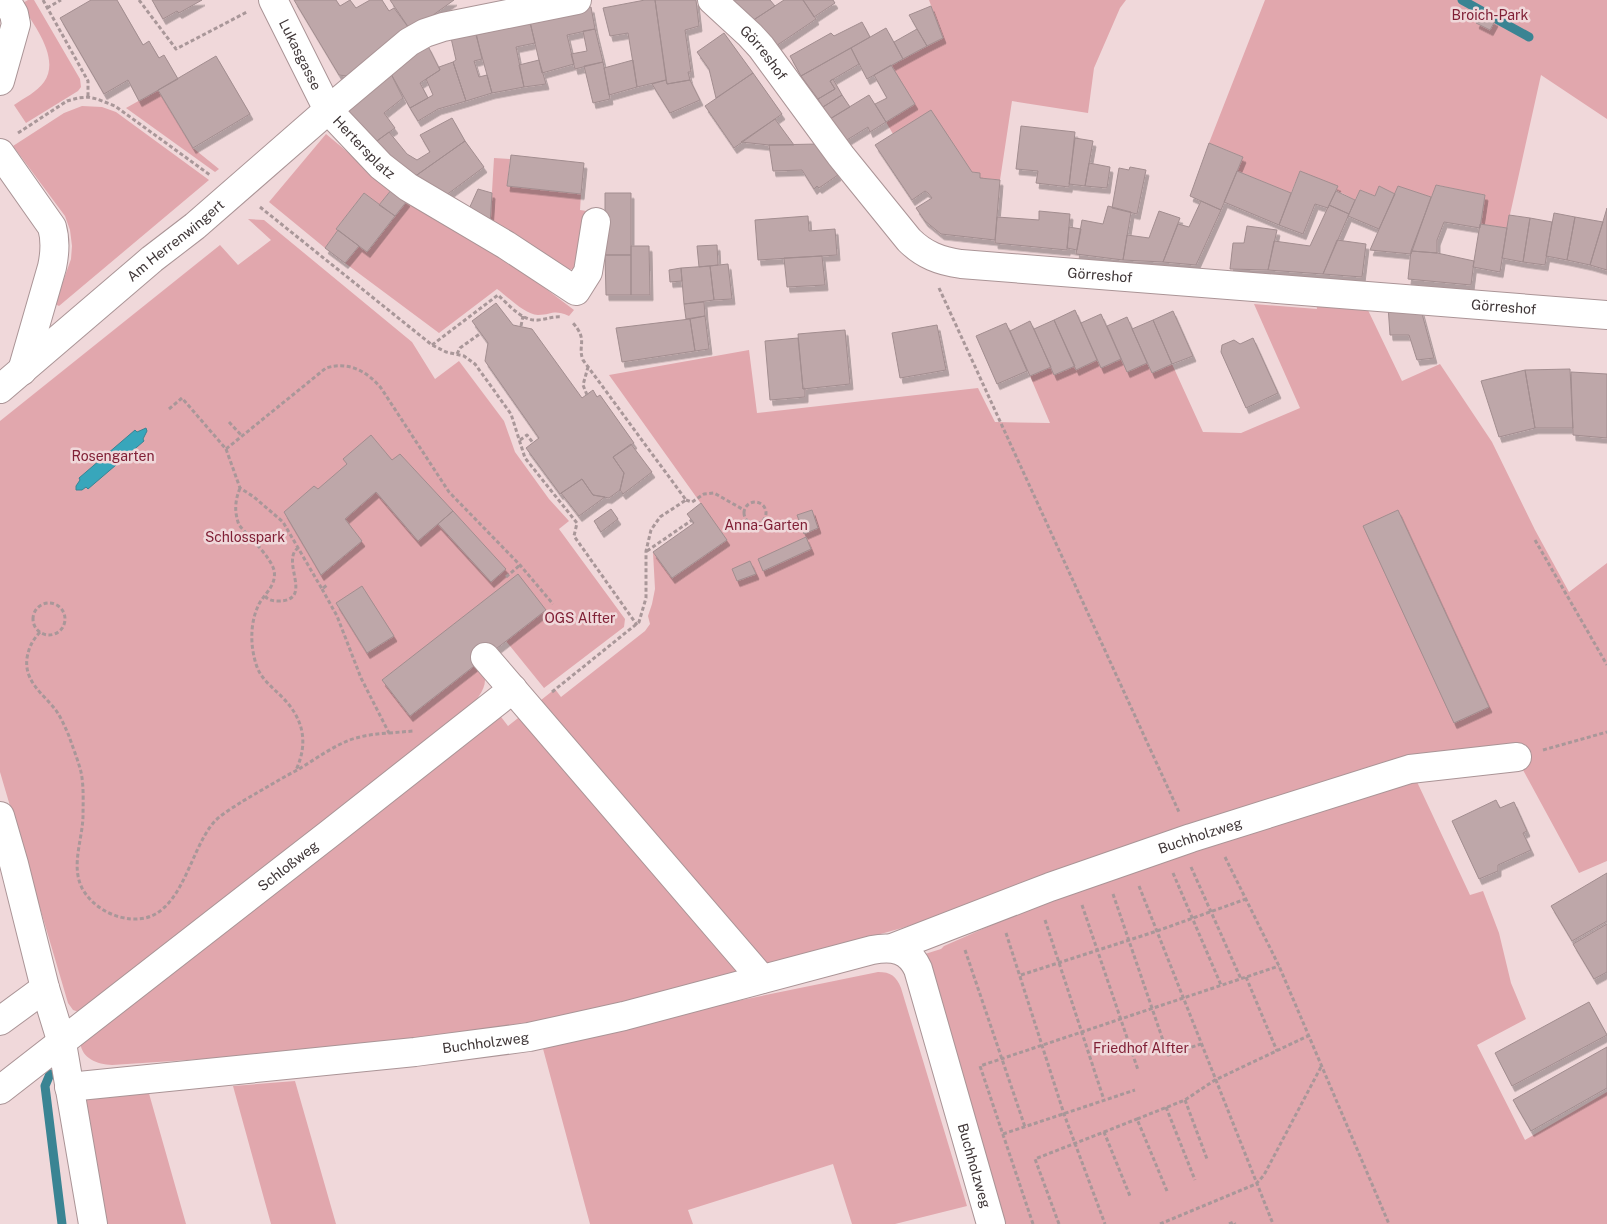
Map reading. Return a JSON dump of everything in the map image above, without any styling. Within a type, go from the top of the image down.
[{"type":"street","points":[[0,81],[16,24],[14,14],[6,0]]},
{"type":"street","name":"Hertersplatz","points":[[577,0],[472,11],[409,42],[328,110],[380,166],[408,187],[506,245],[576,291],[588,272],[596,222]]},
{"type":"street","name":"Görreshof","points":[[712,0],[761,47],[876,200],[909,240],[934,258],[961,264],[1607,315]]},
{"type":"street","name":"Lukasgasse","points":[[263,4],[328,110]]},
{"type":"street","name":"Am Herrenwingert","points":[[0,389],[234,192],[328,110]]},
{"type":"street","points":[[8,143],[52,227],[55,238],[55,253],[52,267],[22,371]]},
{"type":"street","points":[[485,657],[762,979]]},
{"type":"street","name":"Schloßweg","points":[[0,1090],[513,689]]},
{"type":"street","name":"Buchholzweg","points":[[69,1087],[465,1047],[529,1037],[624,1016],[872,950],[892,948],[1050,886],[1129,860],[1190,850],[1410,769],[1516,757]]},
{"type":"street","points":[[2,833],[14,864],[45,988],[62,1043],[93,1224]]},
{"type":"street","name":"Buchholzweg","points":[[892,948],[910,956],[918,969],[991,1224]]},
{"type":"street","points":[[0,1021],[45,988]]},
{"type":"path","points":[[43,0],[88,81],[88,97]]},
{"type":"path","points":[[47,8],[61,0]]},
{"type":"path","points":[[138,0],[176,49],[263,4]]},
{"type":"path","points":[[8,143],[67,101],[88,97],[106,101],[234,192],[261,208],[432,345],[446,352],[470,359],[511,414],[525,458],[577,523],[574,536],[637,625]]},
{"type":"path","points":[[921,250],[989,395],[1190,850],[1210,911],[1241,979]]},
{"type":"path","points":[[432,345],[498,295],[523,316],[537,320],[559,317],[572,322],[581,334],[583,342],[581,355],[588,366],[686,500],[692,502],[704,494],[714,493],[744,510],[747,520],[754,524],[761,522],[766,517],[765,506],[759,502],[748,504],[744,510]]},
{"type":"path","points":[[521,326],[523,316]]},
{"type":"path","points":[[572,322],[575,317]]},
{"type":"path","points":[[457,354],[460,348],[481,333]]},
{"type":"path","points":[[226,449],[326,368],[344,366],[362,371],[373,378],[381,388],[449,492],[520,565],[552,604]]},
{"type":"path","points":[[587,394],[583,385],[588,366]]},
{"type":"path","points":[[169,409],[182,398],[226,449],[240,488],[235,505],[235,513],[239,525],[270,563],[274,571],[273,584],[259,604],[254,622],[252,636],[254,656],[262,677],[289,704],[300,724],[303,752],[296,770]]},
{"type":"path","points":[[229,422],[242,436]]},
{"type":"path","points":[[520,440],[527,434],[533,443]]},
{"type":"path","points":[[240,488],[254,497],[283,522],[337,616],[361,678],[389,733]]},
{"type":"path","points":[[555,689],[637,625],[646,598],[646,551],[654,524],[660,517],[686,500]]},
{"type":"path","points":[[646,551],[692,520]]},
{"type":"path","points":[[1534,540],[1607,664]]},
{"type":"path","points":[[264,596],[278,601],[290,599],[294,596],[296,588],[292,559],[294,551],[298,548]]},
{"type":"path","points":[[506,577],[520,565]]},
{"type":"path","points":[[322,589],[327,585]]},
{"type":"path","points":[[46,602],[57,604],[64,612],[64,626],[56,634],[51,635],[40,632],[34,623],[34,612],[37,607],[46,602]]},
{"type":"path","points":[[40,632],[32,640],[29,648],[26,665],[28,674],[39,691],[56,710],[64,724],[82,773],[83,819],[78,874],[85,893],[99,907],[122,918],[145,918],[160,910],[174,898],[209,829],[223,814],[345,742],[378,734],[421,729]]},
{"type":"path","points":[[1516,757],[1607,732]]},
{"type":"path","points":[[1222,849],[1310,1035],[1389,1224]]},
{"type":"path","points":[[1129,860],[1272,1224]]},
{"type":"path","points":[[1172,872],[1221,986]]},
{"type":"path","points":[[1112,890],[1168,1055],[1201,1044]]},
{"type":"path","points":[[1021,975],[1157,931],[1246,899]]},
{"type":"path","points":[[1081,902],[1138,1070]]},
{"type":"path","points":[[997,906],[1021,975],[1064,1114],[1105,1224]]},
{"type":"path","points":[[1043,915],[1104,1100]]},
{"type":"path","points":[[965,948],[1025,1127]]},
{"type":"path","points":[[1033,1224],[980,1066],[1279,966]]},
{"type":"path","points":[[1246,977],[1277,1051]]},
{"type":"path","points":[[1059,1224],[1035,1158],[1185,1100],[1216,1080],[1310,1035]]},
{"type":"path","points":[[1160,1224],[1256,1184],[1264,1175],[1322,1065]]},
{"type":"path","points":[[1003,1134],[1135,1090]]},
{"type":"path","points":[[1185,1100],[1207,1159]]},
{"type":"path","points":[[1166,1107],[1195,1180]]},
{"type":"path","points":[[1137,1119],[1167,1191]]},
{"type":"path","points":[[1104,1132],[1130,1196]]},
{"type":"path","points":[[1229,1224],[1234,1222],[1235,1224]]},
{"type":"green space","points":[[28,0],[34,0],[80,79],[81,87],[78,91],[26,123],[14,105],[41,86],[48,73],[49,62],[43,41],[21,4]]},
{"type":"green space","points":[[929,0],[1126,0],[1120,8],[1094,68],[1088,113],[1012,101],[1000,180],[980,178],[980,173],[972,172],[931,111],[893,134],[886,122],[914,104],[891,65],[943,38]]},
{"type":"green space","name":"Broich-Park","points":[[1265,0],[1607,0],[1607,119],[1541,75],[1507,228],[1480,224],[1485,195],[1437,185],[1431,197],[1398,187],[1395,194],[1379,187],[1375,196],[1360,190],[1355,200],[1300,171],[1291,193],[1237,171],[1243,157],[1209,143]]},
{"type":"green space","points":[[158,90],[193,148],[219,169],[215,172],[126,108]]},
{"type":"green space","points":[[82,106],[102,107],[116,112],[209,180],[59,306],[55,304],[71,259],[70,230],[65,216],[13,146],[64,113]]},
{"type":"green space","points":[[326,134],[392,189],[379,205],[364,193],[336,229],[338,230],[325,248],[269,202]]},
{"type":"green space","points":[[494,158],[510,159],[507,186],[581,194],[580,210],[593,212],[577,266],[573,269],[567,270],[490,225]]},
{"type":"green space","points":[[407,201],[497,252],[574,310],[569,316],[556,313],[533,314],[522,309],[497,289],[439,333],[345,263],[359,246],[367,252]]},
{"type":"green space","name":"Schlosspark","points":[[248,219],[264,220],[412,342],[435,379],[459,361],[504,421],[515,452],[549,499],[569,521],[559,529],[625,619],[624,627],[544,688],[506,641],[479,662],[485,680],[483,688],[472,705],[454,721],[79,1012],[73,1010],[68,1003],[0,772],[0,421],[220,245],[238,265],[271,240]]},
{"type":"green space","points":[[1316,302],[1366,306],[1402,381],[1440,364],[1492,442],[1535,530],[1569,592],[1607,563],[1607,861],[1579,873],[1516,757],[1411,769],[1470,895],[1483,891],[1499,933],[1511,983],[1526,1019],[1477,1045],[1525,1140],[1607,1092],[1607,1224],[1001,1224],[925,954],[941,949],[994,924],[1001,916],[992,899],[902,928],[784,961],[525,1028],[371,1048],[112,1065],[91,1060],[84,1053],[80,1042],[498,713],[508,726],[555,689],[561,697],[645,631],[650,624],[648,616],[655,589],[653,552],[672,578],[727,540],[609,375],[749,350],[757,413],[978,388],[995,422],[1050,423],[1030,376],[1051,367],[1054,375],[1075,366],[1077,369],[1097,360],[1101,368],[1121,359],[1127,371],[1147,363],[1152,373],[1172,364],[1203,432],[1241,433],[1300,408],[1254,304],[1317,309]]},
{"type":"green space","points":[[878,972],[892,975],[901,988],[967,1206],[895,1224],[852,1224],[833,1164],[688,1210],[693,1224],[590,1224],[542,1045],[636,1026],[727,1003]]},
{"type":"green space","points":[[295,1081],[336,1224],[271,1224],[233,1086]]},
{"type":"green space","points":[[148,1090],[186,1224],[104,1224],[85,1095]]},
{"type":"water","points":[[146,428],[144,441],[88,489],[86,487],[82,490],[76,490],[79,478],[135,430],[137,432]]},
{"type":"building","points":[[91,0],[117,0],[143,45],[149,41],[159,58],[164,55],[178,79],[139,101],[128,80],[104,94],[60,18]]},
{"type":"building","points":[[152,0],[202,0],[179,13],[177,11],[163,19]]},
{"type":"building","points":[[294,0],[336,0],[340,6],[350,0],[356,8],[370,0],[382,0],[389,11],[394,8],[411,31],[347,76],[339,75]]},
{"type":"building","points":[[390,0],[454,0],[411,31]]},
{"type":"building","points":[[645,0],[655,0],[666,80],[637,87],[628,33],[610,36],[603,8]]},
{"type":"building","points":[[655,0],[696,0],[699,26],[685,30],[691,72],[688,72],[690,80],[667,84]]},
{"type":"building","points":[[733,0],[770,0],[775,6],[752,21]]},
{"type":"building","points":[[784,0],[803,0],[816,19],[776,46],[752,21]]},
{"type":"building","points":[[803,0],[833,0],[835,3],[814,17]]},
{"type":"building","points":[[931,6],[943,38],[927,46],[909,15]]},
{"type":"building","points":[[591,7],[595,29],[567,35],[574,64],[542,73],[530,22]]},
{"type":"building","points":[[1481,13],[1495,21],[1490,30],[1476,23]]},
{"type":"building","points":[[530,22],[535,43],[516,47],[524,87],[492,93],[476,35]]},
{"type":"building","points":[[862,22],[870,37],[801,76],[790,56],[831,33],[834,36]]},
{"type":"building","points":[[886,28],[903,59],[867,79],[851,48]]},
{"type":"building","points":[[595,29],[603,62],[575,69],[571,54],[587,51],[583,31]]},
{"type":"building","points":[[917,29],[927,46],[903,59],[894,42]]},
{"type":"building","points":[[476,33],[482,59],[474,61],[479,77],[487,75],[492,93],[466,101],[453,62],[456,60],[451,38]]},
{"type":"building","points":[[724,33],[753,73],[716,98],[709,69],[697,52]]},
{"type":"building","points":[[428,46],[440,70],[420,83],[428,98],[410,108],[390,72]]},
{"type":"building","points":[[851,48],[859,64],[830,81],[835,89],[818,99],[801,76]]},
{"type":"building","points":[[216,56],[250,114],[193,148],[158,90]]},
{"type":"building","points":[[539,60],[546,84],[524,87],[519,65]]},
{"type":"building","points":[[633,60],[637,87],[609,95],[604,68]]},
{"type":"building","points":[[453,62],[466,101],[438,109],[418,121],[410,108],[433,95],[426,79],[440,70],[439,67]]},
{"type":"building","points":[[603,62],[610,99],[593,103],[584,66]]},
{"type":"building","points":[[891,65],[915,104],[886,122],[875,104],[887,98],[874,75]]},
{"type":"building","points":[[390,72],[403,98],[384,113],[395,128],[374,143],[346,108]]},
{"type":"building","points":[[753,73],[782,114],[734,148],[705,106]]},
{"type":"building","points":[[833,79],[842,95],[823,107],[818,99],[835,89],[830,81]]},
{"type":"building","points":[[666,80],[667,84],[690,80],[700,100],[670,113],[652,84]]},
{"type":"building","points":[[842,95],[850,107],[830,119],[823,107]]},
{"type":"building","points":[[869,95],[886,122],[870,132],[868,127],[842,143],[828,120]]},
{"type":"building","points":[[931,110],[972,172],[980,173],[980,178],[1000,180],[995,240],[941,234],[925,221],[916,208],[932,198],[925,191],[912,200],[875,145]]},
{"type":"building","points":[[452,118],[465,141],[414,177],[374,143],[389,132],[407,154],[417,160],[430,152],[420,135]]},
{"type":"building","points":[[775,119],[794,145],[741,142]]},
{"type":"building","points":[[1021,126],[1075,132],[1069,187],[1036,183],[1038,171],[1016,169]]},
{"type":"building","points":[[1075,138],[1093,141],[1085,186],[1069,184]]},
{"type":"building","points":[[465,141],[484,167],[445,196],[414,177]]},
{"type":"building","points":[[1209,143],[1243,157],[1221,210],[1190,196]]},
{"type":"building","points":[[817,144],[838,175],[819,188],[817,186],[814,189],[802,170],[773,171],[769,145]]},
{"type":"building","points":[[511,155],[584,163],[581,194],[507,186]]},
{"type":"building","points":[[1089,163],[1110,167],[1107,188],[1085,186]]},
{"type":"building","points":[[1130,167],[1146,170],[1137,214],[1112,208],[1119,168],[1129,170]]},
{"type":"building","points":[[1237,171],[1291,193],[1279,225],[1224,202]]},
{"type":"building","points":[[1300,171],[1338,186],[1328,208],[1315,204],[1303,234],[1279,225]]},
{"type":"building","points":[[1436,185],[1485,195],[1480,228],[1444,222],[1437,240],[1437,253],[1411,251]]},
{"type":"building","points":[[1379,186],[1395,194],[1379,229],[1348,216],[1360,190],[1375,196]]},
{"type":"building","points":[[1398,186],[1431,197],[1411,254],[1370,250]]},
{"type":"building","points":[[392,189],[407,201],[395,216],[379,205]]},
{"type":"building","points":[[478,189],[492,193],[490,225],[468,211]]},
{"type":"building","points":[[1336,191],[1355,200],[1349,214],[1329,205]]},
{"type":"building","points":[[364,193],[395,216],[367,252],[336,229]]},
{"type":"building","points":[[605,193],[631,193],[631,255],[605,255]]},
{"type":"building","points":[[1201,201],[1221,210],[1196,265],[1163,262],[1178,224],[1189,227]]},
{"type":"building","points":[[1329,205],[1349,214],[1323,274],[1268,270],[1274,241],[1310,246]]},
{"type":"building","points":[[1108,206],[1131,212],[1123,260],[1076,254],[1082,220],[1103,224]]},
{"type":"building","points":[[1607,208],[1607,270],[1590,265]]},
{"type":"building","points":[[1039,211],[1070,214],[1067,250],[995,243],[997,217],[1039,220]]},
{"type":"building","points":[[1159,211],[1180,218],[1163,262],[1123,260],[1127,235],[1149,238]]},
{"type":"building","points":[[1554,213],[1575,217],[1567,260],[1546,256]]},
{"type":"building","points":[[1509,215],[1530,218],[1523,262],[1502,258]]},
{"type":"building","points":[[808,216],[809,231],[835,229],[837,255],[758,260],[755,220]]},
{"type":"building","points":[[1575,217],[1603,222],[1590,265],[1567,260]]},
{"type":"building","points":[[1530,218],[1552,222],[1545,265],[1523,262]]},
{"type":"building","points":[[1480,224],[1507,228],[1500,272],[1473,267]]},
{"type":"building","points":[[1247,226],[1277,230],[1268,270],[1230,269],[1233,243],[1244,243]]},
{"type":"building","points":[[1069,227],[1081,229],[1077,250],[1067,248]]},
{"type":"building","points":[[338,230],[359,246],[345,263],[325,248]]},
{"type":"building","points":[[1337,240],[1366,244],[1362,277],[1323,274]]},
{"type":"building","points":[[717,245],[718,265],[699,267],[697,246]]},
{"type":"building","points":[[631,246],[649,246],[650,295],[631,295]]},
{"type":"building","points":[[1411,251],[1437,253],[1474,261],[1471,285],[1408,279]]},
{"type":"building","points":[[605,255],[631,255],[631,295],[606,295]]},
{"type":"building","points":[[822,256],[825,285],[787,287],[784,258]]},
{"type":"building","points":[[728,264],[732,299],[714,300],[710,266]]},
{"type":"building","points":[[710,266],[714,300],[684,304],[681,268]]},
{"type":"building","points":[[681,268],[682,281],[670,282],[669,270]]},
{"type":"building","points":[[704,302],[705,316],[686,319],[684,304]]},
{"type":"building","points":[[496,303],[513,325],[532,329],[582,398],[593,390],[597,397],[600,395],[634,443],[613,457],[624,473],[620,490],[609,498],[593,495],[582,479],[560,494],[526,448],[539,438],[485,361],[488,343],[472,321]]},
{"type":"building","points":[[1388,306],[1421,310],[1434,358],[1417,360],[1409,335],[1390,335]]},
{"type":"building","points":[[1075,310],[1097,360],[1076,370],[1054,320]]},
{"type":"building","points":[[1173,311],[1193,356],[1172,364],[1153,320]]},
{"type":"building","points":[[1101,314],[1121,359],[1101,368],[1081,323]]},
{"type":"building","points":[[705,316],[709,349],[695,351],[690,319]]},
{"type":"building","points":[[1127,317],[1147,363],[1127,372],[1107,326]]},
{"type":"building","points":[[690,319],[695,351],[622,362],[616,328]]},
{"type":"building","points":[[1054,320],[1075,366],[1054,375],[1034,329]]},
{"type":"building","points":[[1153,320],[1172,364],[1152,373],[1132,329]]},
{"type":"building","points":[[1030,321],[1051,367],[1030,376],[1010,331]]},
{"type":"building","points":[[1006,323],[1027,371],[997,384],[976,336]]},
{"type":"building","points":[[937,325],[946,370],[900,378],[892,333]]},
{"type":"building","points":[[845,330],[850,384],[803,389],[798,334]]},
{"type":"building","points":[[798,338],[805,397],[770,400],[765,341]]},
{"type":"building","points":[[1253,338],[1278,393],[1246,408],[1221,352],[1222,345],[1234,340],[1240,344]]},
{"type":"building","points":[[1570,369],[1573,428],[1535,428],[1525,370]]},
{"type":"building","points":[[1525,370],[1535,428],[1499,437],[1481,381]]},
{"type":"building","points":[[1571,372],[1607,374],[1607,438],[1573,435]]},
{"type":"building","points":[[371,435],[392,460],[400,454],[453,511],[418,541],[376,492],[345,519],[362,541],[321,575],[284,512],[314,486],[318,489],[347,464],[343,459]]},
{"type":"building","points":[[631,444],[652,472],[623,494],[620,490],[624,473],[613,457]]},
{"type":"building","points":[[582,479],[593,495],[605,497],[579,516],[561,493]]},
{"type":"building","points":[[701,503],[727,540],[672,578],[653,552],[694,523],[687,514]]},
{"type":"building","points":[[611,509],[618,519],[601,532],[594,521]]},
{"type":"building","points":[[812,510],[818,528],[804,534],[797,515]]},
{"type":"building","points":[[1398,510],[1489,707],[1454,723],[1363,526]]},
{"type":"building","points":[[453,511],[506,569],[491,582],[438,524]]},
{"type":"building","points":[[806,537],[811,549],[763,571],[758,559]]},
{"type":"building","points":[[750,561],[756,574],[737,581],[732,569]]},
{"type":"building","points":[[518,574],[546,610],[410,716],[382,680]]},
{"type":"building","points":[[362,586],[394,636],[367,653],[336,603]]},
{"type":"building","points":[[1496,800],[1500,808],[1514,802],[1527,831],[1523,833],[1531,850],[1498,865],[1498,871],[1479,879],[1452,821]]},
{"type":"building","points":[[1607,873],[1607,921],[1572,941],[1551,906]]},
{"type":"building","points":[[1607,924],[1607,972],[1594,979],[1573,944]]},
{"type":"building","points":[[1589,1002],[1607,1035],[1512,1086],[1495,1053]]},
{"type":"building","points":[[1607,1047],[1607,1088],[1531,1131],[1513,1100]]},
{"type":"waterway","points":[[1462,0],[1529,37]]},
{"type":"waterway","points":[[50,1074],[45,1086],[62,1224]]},
{"type":"park label","name":"Rosengarten","points":[[113,456]]},
{"type":"park label","name":"Anna-Garten","points":[[766,525]]},
{"type":"park label","name":"OGS Alfter","points":[[580,618]]},
{"type":"park label","name":"Friedhof Alfter","points":[[1141,1048]]}]
